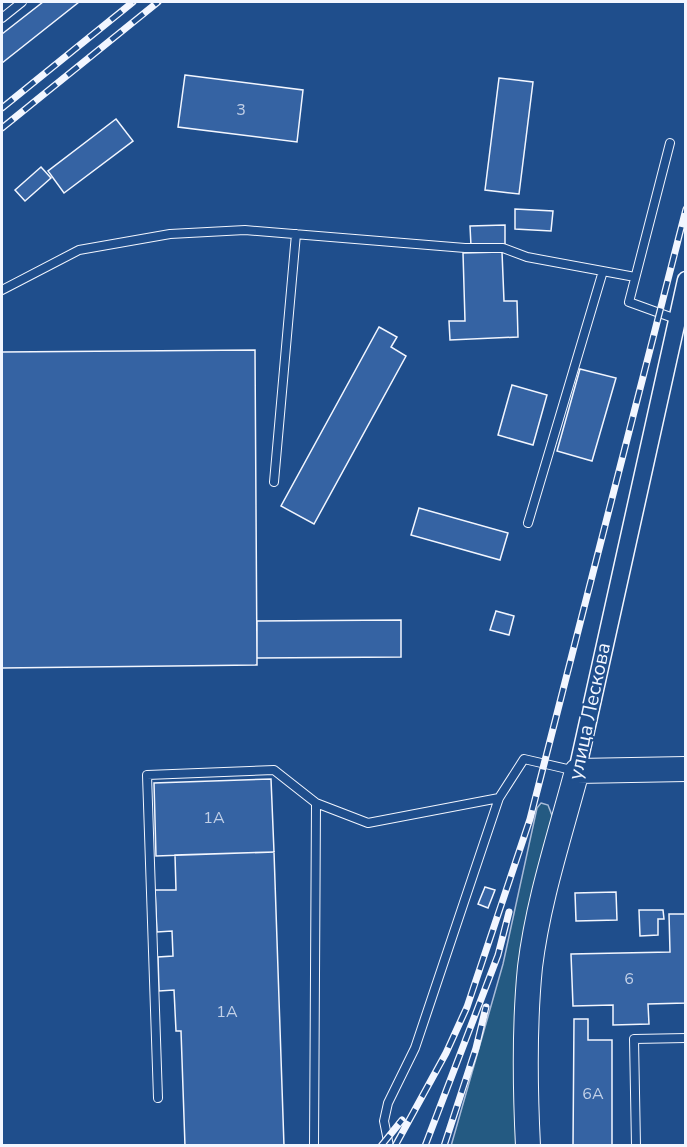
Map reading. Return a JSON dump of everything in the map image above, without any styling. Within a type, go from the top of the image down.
[{"type":"main road","points":[[577,771],[686,769]]},
{"type":"main road","name":"улица Лескова","points":[[528,1146],[524,1063],[531,964],[543,898],[577,771]]},
{"type":"street","name":"улица Лескова","points":[[577,771],[686,280]]},
{"type":"lane","points":[[2,18],[22,2]]},
{"type":"lane","points":[[670,143],[629,303],[676,319]]},
{"type":"lane","points":[[2,290],[79,250],[170,234],[245,230],[465,248],[503,248],[527,257],[635,277]]},
{"type":"lane","points":[[274,482],[296,234]]},
{"type":"lane","points":[[528,523],[603,271]]},
{"type":"lane","points":[[389,1146],[384,1121],[388,1103],[415,1048],[499,798],[524,759],[577,771]]},
{"type":"lane","points":[[158,1098],[147,775],[274,770],[315,803],[368,823],[499,798]]},
{"type":"lane","points":[[314,1146],[315,803]]},
{"type":"lane","points":[[636,1146],[634,1039],[686,1038]]},
{"type":"shaded area","points":[[541,803],[548,805],[553,818],[522,1145],[451,1146],[503,964],[537,808]]},
{"type":"building","points":[[43,2],[79,2],[2,63],[2,34]]},
{"type":"building","points":[[185,75],[303,90],[297,142],[178,127]]},
{"type":"building","points":[[499,78],[533,82],[519,194],[485,190]]},
{"type":"building","points":[[116,119],[133,141],[64,193],[48,171]]},
{"type":"building","points":[[41,167],[51,178],[25,201],[15,190]]},
{"type":"building","points":[[515,209],[553,211],[551,231],[515,229]]},
{"type":"building","points":[[505,225],[505,245],[471,246],[470,226]]},
{"type":"building","points":[[502,252],[504,301],[517,301],[518,337],[450,340],[449,321],[465,321],[463,253]]},
{"type":"building","points":[[379,327],[397,337],[391,347],[406,356],[314,524],[281,506]]},
{"type":"building","points":[[255,350],[257,665],[2,668],[2,352]]},
{"type":"building","points":[[580,369],[616,378],[592,461],[557,451]]},
{"type":"building","points":[[512,385],[547,395],[533,445],[498,435]]},
{"type":"building","points":[[419,508],[508,533],[500,560],[411,535]]},
{"type":"building","points":[[496,611],[514,616],[509,635],[490,630]]},
{"type":"building","points":[[401,620],[401,657],[257,658],[257,621]]},
{"type":"building","points":[[271,779],[274,852],[156,856],[154,783]]},
{"type":"building","points":[[274,852],[284,1146],[185,1146],[181,1031],[176,1031],[174,990],[159,991],[158,957],[173,956],[172,931],[157,932],[155,890],[176,890],[175,855]]},
{"type":"building","points":[[485,887],[495,890],[488,908],[478,904]]},
{"type":"building","points":[[616,892],[617,920],[576,921],[575,893]]},
{"type":"building","points":[[639,910],[663,910],[664,919],[658,919],[658,935],[640,936]]},
{"type":"building","points":[[669,914],[686,914],[686,1003],[648,1004],[649,1024],[613,1025],[613,1005],[573,1006],[571,954],[670,952]]},
{"type":"building","points":[[574,1019],[588,1019],[588,1040],[612,1040],[612,1146],[573,1146]]},
{"type":"railway","points":[[2,108],[133,2]]},
{"type":"railway","points":[[2,128],[158,2]]},
{"type":"railway","points":[[395,1146],[446,1053],[467,1007],[530,819],[686,209]]},
{"type":"railway","points":[[425,1146],[498,955],[509,912]]},
{"type":"railway","points":[[444,1146],[476,1048],[486,1007]]},
{"type":"railway","points":[[381,1146],[402,1120]]}]
